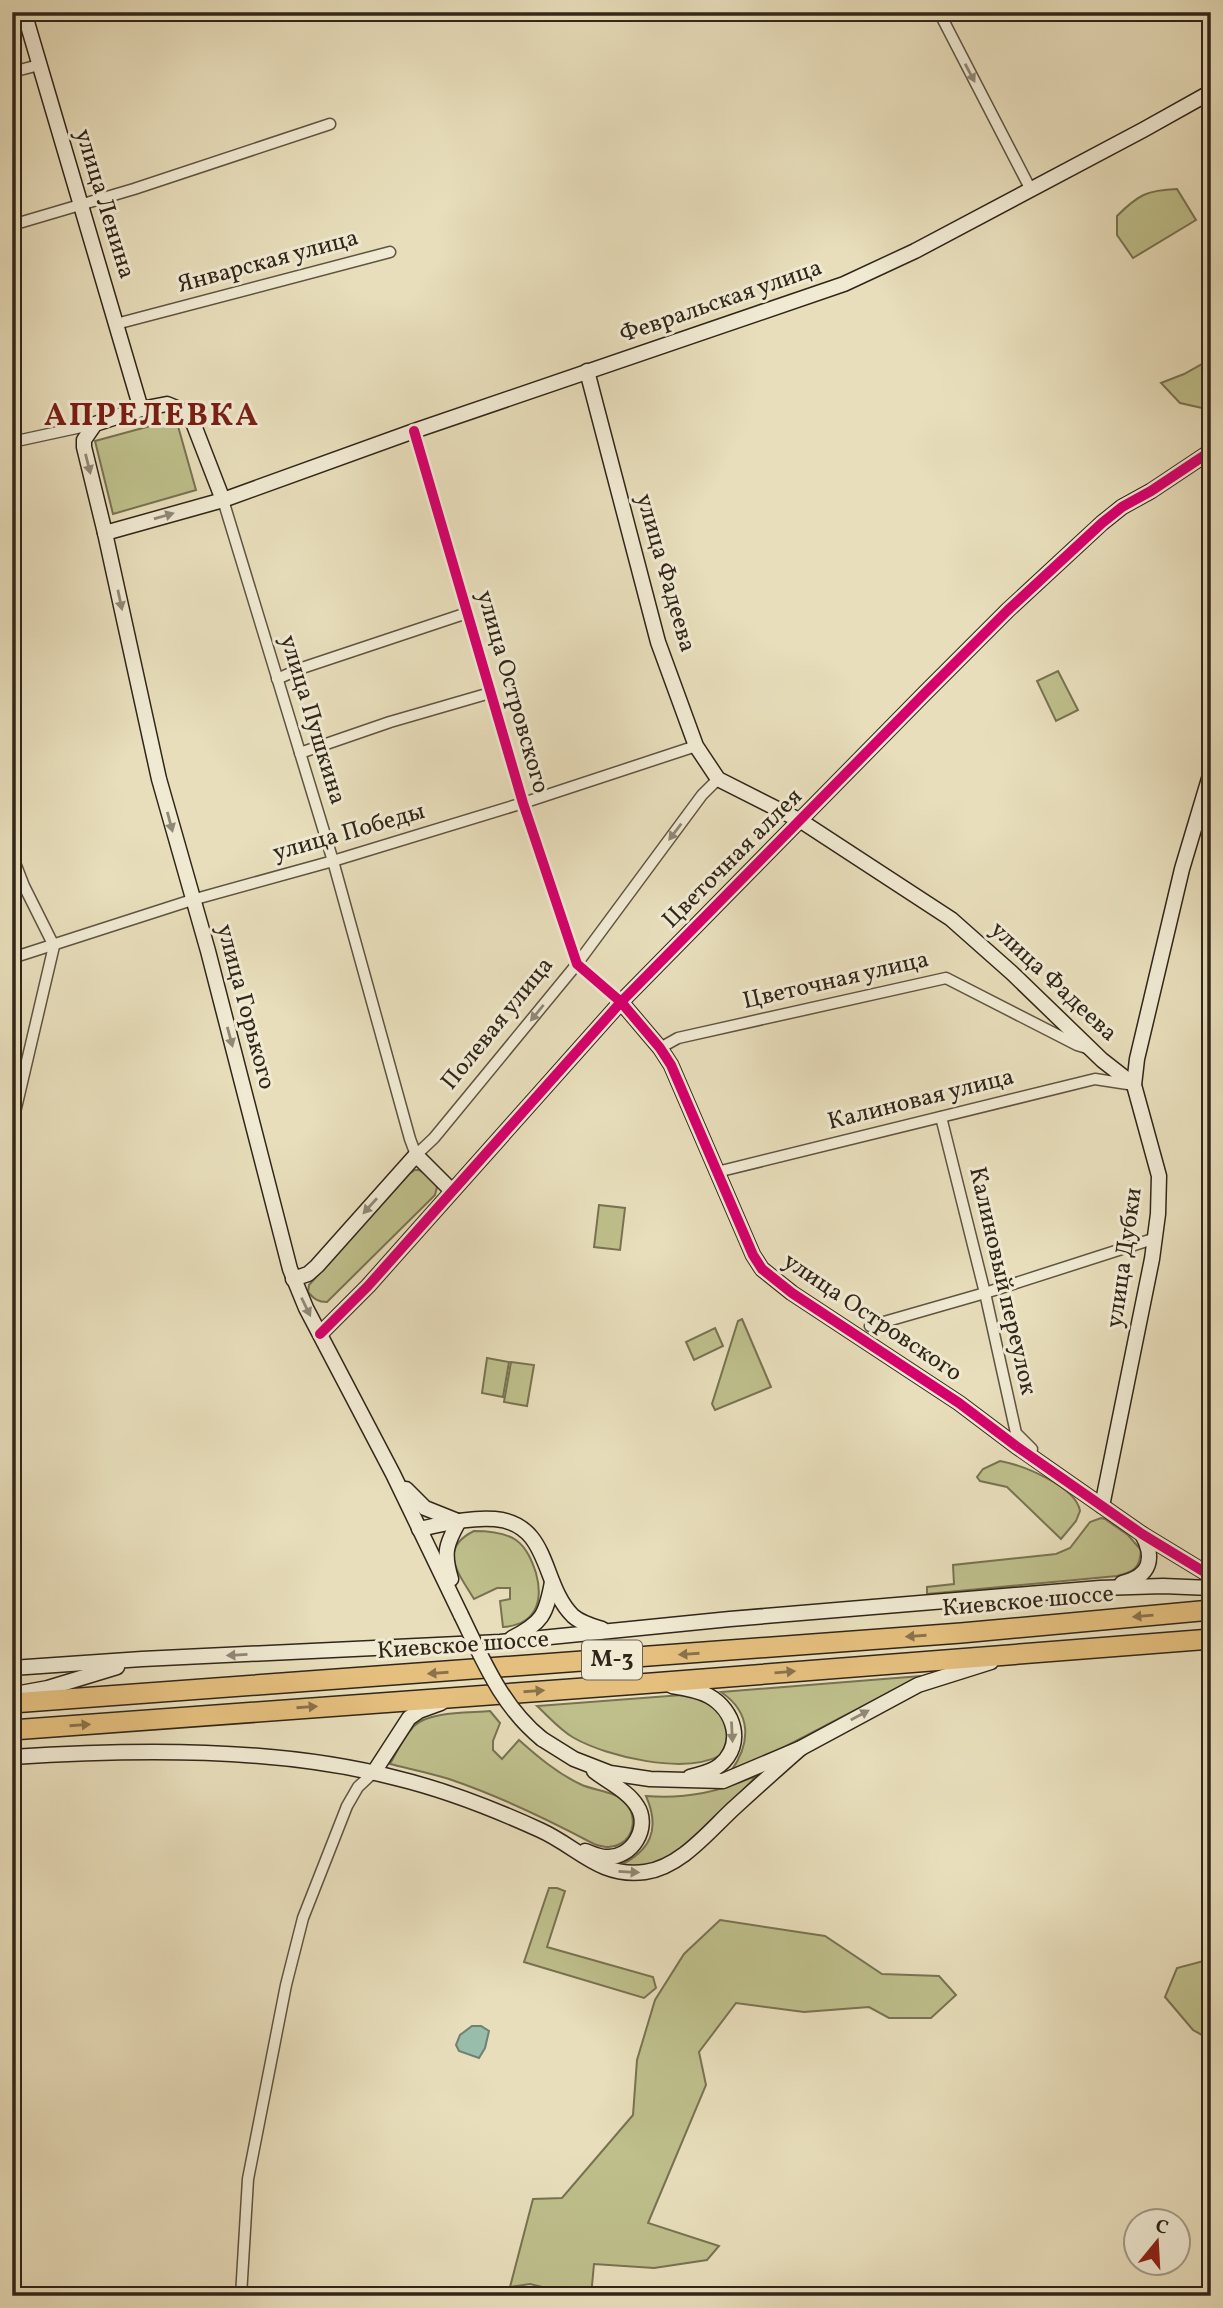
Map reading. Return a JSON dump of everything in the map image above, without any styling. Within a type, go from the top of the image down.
[{"type":"highway","name":"Киевское шоссе","points":[[12,1703],[961,1633],[1211,1610]]},
{"type":"highway","name":"Киевское шоссе","points":[[12,1730],[1211,1639]]},
{"type":"main road","name":"улица Ленина","points":[[24,12],[141,409]]},
{"type":"main road","name":"Февральская улица","points":[[105,533],[223,500],[414,431],[844,284],[915,251],[1211,92]]},
{"type":"main road","name":"улица Фадеева","points":[[587,371],[658,642],[696,746],[718,779],[800,821],[951,919],[1092,1050],[1135,1085]]},
{"type":"main road","points":[[94,424],[167,404],[179,409],[192,420],[223,500]]},
{"type":"main road","name":"улица Горького","points":[[94,424],[84,440],[84,447],[159,779],[208,951],[293,1279],[393,1474]]},
{"type":"main road","name":"Цветочная аллея","points":[[320,1334],[368,1286],[621,1002],[1008,610],[1122,507],[1211,452]]},
{"type":"main road","name":"улица Дубки","points":[[1102,1506],[1156,1238],[1159,1176],[1135,1085],[1137,1059],[1182,869],[1211,772]]},
{"type":"main road","name":"улица Островского","points":[[621,1002],[660,1048],[683,1088],[753,1255],[762,1269],[792,1293],[949,1396],[1102,1506]]},
{"type":"main road","points":[[416,1155],[452,1191]]},
{"type":"main road","name":"Полевая улица","points":[[293,1279],[308,1274],[317,1266],[416,1155]]},
{"type":"main road","points":[[393,1474],[419,1504],[435,1514],[459,1521]]},
{"type":"main road","points":[[393,1474],[461,1615],[507,1702],[542,1739],[587,1766],[633,1800],[642,1817],[641,1830],[632,1846],[613,1856],[597,1855],[568,1845]]},
{"type":"main road","points":[[1102,1506],[1211,1576]]},
{"type":"main road","points":[[419,1530],[459,1521],[494,1519],[523,1530],[541,1551],[552,1582],[573,1616],[589,1625],[607,1630]]},
{"type":"main road","points":[[459,1521],[445,1555],[461,1615]]},
{"type":"main road","points":[[1100,1588],[1134,1579],[1145,1570],[1149,1551],[1142,1534]]},
{"type":"main road","points":[[500,1642],[527,1630],[539,1621],[547,1608],[552,1582]]},
{"type":"main road","points":[[12,1668],[500,1642],[607,1630],[1100,1588],[1211,1588]]},
{"type":"main road","points":[[587,1766],[627,1776],[703,1782],[729,1780],[801,1748],[918,1685],[1023,1653]]},
{"type":"main road","points":[[12,1695],[48,1688],[142,1659]]},
{"type":"main road","points":[[639,1684],[698,1691],[715,1700],[730,1716],[734,1738],[730,1753],[725,1759],[709,1771],[673,1780]]},
{"type":"main road","points":[[374,1772],[409,1718],[419,1711],[460,1696]]},
{"type":"main road","points":[[12,1757],[196,1754],[296,1759],[374,1772],[424,1785],[475,1803],[543,1831],[598,1866],[628,1873],[648,1872],[682,1856],[801,1748]]},
{"type":"street","points":[[939,12],[1031,190]]},
{"type":"street","points":[[12,72],[39,65]]},
{"type":"street","points":[[12,225],[80,206],[330,124]]},
{"type":"street","name":"Январская улица","points":[[116,324],[390,252]]},
{"type":"street","points":[[12,442],[94,424]]},
{"type":"street","name":"улица Островского","points":[[414,431],[523,803],[577,964]]},
{"type":"street","name":"улица Пушкина","points":[[223,500],[333,861],[416,1155]]},
{"type":"street","points":[[277,678],[467,613]]},
{"type":"street","points":[[300,753],[390,722],[491,693]]},
{"type":"street","name":"улица Победы","points":[[12,958],[192,900],[333,861],[523,803],[696,746]]},
{"type":"street","name":"Полевая улица","points":[[416,1155],[434,1138],[577,964],[702,795],[718,779]]},
{"type":"street","points":[[12,855],[54,946],[12,1125]]},
{"type":"street","points":[[577,964],[621,1002]]},
{"type":"street","name":"Цветочная улица","points":[[660,1048],[678,1038],[946,978],[1077,1045],[1092,1050]]},
{"type":"street","name":"Калиновая улица","points":[[717,1171],[1095,1079],[1135,1085]]},
{"type":"street","name":"Калиновый переулок","points":[[941,1117],[985,1293],[1016,1433],[1032,1449]]},
{"type":"street","points":[[870,1326],[985,1293],[1156,1238]]},
{"type":"street","points":[[241,2296],[248,2179],[286,1985],[303,1918],[347,1806],[358,1787],[374,1772]]},
{"type":"shaded area","points":[[1177,189],[1196,220],[1133,258],[1117,235],[1117,216],[1144,195]]},
{"type":"shaded area","points":[[1211,359],[1211,410],[1180,403],[1161,383],[1184,374]]},
{"type":"shaded area","points":[[176,419],[196,490],[113,514],[95,441]]},
{"type":"shaded area","points":[[1058,671],[1078,710],[1056,721],[1037,681]]},
{"type":"shaded area","points":[[415,1170],[430,1177],[437,1187],[435,1195],[327,1302],[314,1298],[308,1292],[309,1285]]},
{"type":"shaded area","points":[[599,1205],[625,1208],[620,1250],[594,1247]]},
{"type":"shaded area","points":[[742,1319],[771,1387],[715,1410],[712,1404],[738,1321]]},
{"type":"shaded area","points":[[715,1328],[723,1346],[694,1360],[686,1342]]},
{"type":"shaded area","points":[[487,1358],[509,1362],[503,1397],[482,1393]]},
{"type":"shaded area","points":[[511,1362],[534,1365],[527,1406],[504,1402]]},
{"type":"shaded area","points":[[1000,1461],[1047,1478],[1069,1493],[1080,1511],[1076,1521],[1061,1539],[1007,1487],[980,1481],[977,1477],[983,1469]]},
{"type":"shaded area","points":[[1101,1518],[1128,1535],[1141,1550],[1139,1561],[1132,1571],[1117,1576],[927,1594],[927,1587],[954,1584],[953,1565],[1056,1554],[1070,1548],[1090,1522]]},
{"type":"shaded area","points":[[474,1531],[496,1532],[511,1537],[520,1543],[529,1555],[536,1573],[539,1593],[534,1610],[523,1622],[503,1627],[500,1601],[510,1599],[510,1588],[497,1588],[474,1599],[462,1580],[454,1562],[454,1554],[456,1546]]},
{"type":"shaded area","points":[[921,1676],[771,1754],[731,1771],[742,1750],[745,1729],[738,1709],[721,1692]]},
{"type":"shaded area","points":[[682,1695],[705,1702],[721,1714],[727,1731],[721,1755],[706,1761],[688,1763],[626,1757],[574,1738],[537,1706]]},
{"type":"shaded area","points":[[490,1711],[500,1723],[493,1741],[493,1750],[502,1759],[519,1740],[572,1780],[621,1798],[629,1807],[633,1819],[629,1836],[617,1846],[604,1847],[594,1844],[486,1793],[442,1777],[390,1764],[407,1735],[421,1721],[450,1714]]},
{"type":"shaded area","points":[[758,1775],[708,1826],[680,1849],[652,1864],[619,1866],[638,1854],[650,1838],[652,1819],[646,1796],[703,1793]]},
{"type":"shaded area","points":[[549,1888],[565,1891],[547,1947],[653,1977],[656,1988],[644,1998],[524,1962]]},
{"type":"shaded area","points":[[720,1920],[825,1936],[882,1974],[939,1976],[956,1995],[931,2018],[889,2018],[869,2007],[804,2012],[736,2003],[699,2052],[706,2085],[648,2223],[719,2246],[707,2260],[654,2268],[594,2264],[591,2296],[548,2296],[542,2287],[530,2284],[510,2287],[533,2199],[562,2198],[633,2115],[637,2060],[655,2000],[684,1954]]},
{"type":"shaded area","points":[[1211,1959],[1211,2040],[1193,2030],[1165,1997],[1177,1968]]},
{"type":"shaded area","points":[[472,2026],[481,2026],[489,2031],[485,2048],[479,2058],[459,2051],[456,2045],[460,2035]]},
{"type":"cycle path","points":[[414,431],[523,803],[577,964],[621,1002],[671,1065],[753,1255],[762,1269],[792,1293],[959,1403],[1142,1534],[1211,1576]]},
{"type":"cycle path","points":[[320,1334],[368,1286],[621,1002],[1008,610],[1122,507],[1211,451]]},
{"type":"district","name":"АПРЕЛЕВКА","points":[[152,417]]}]
